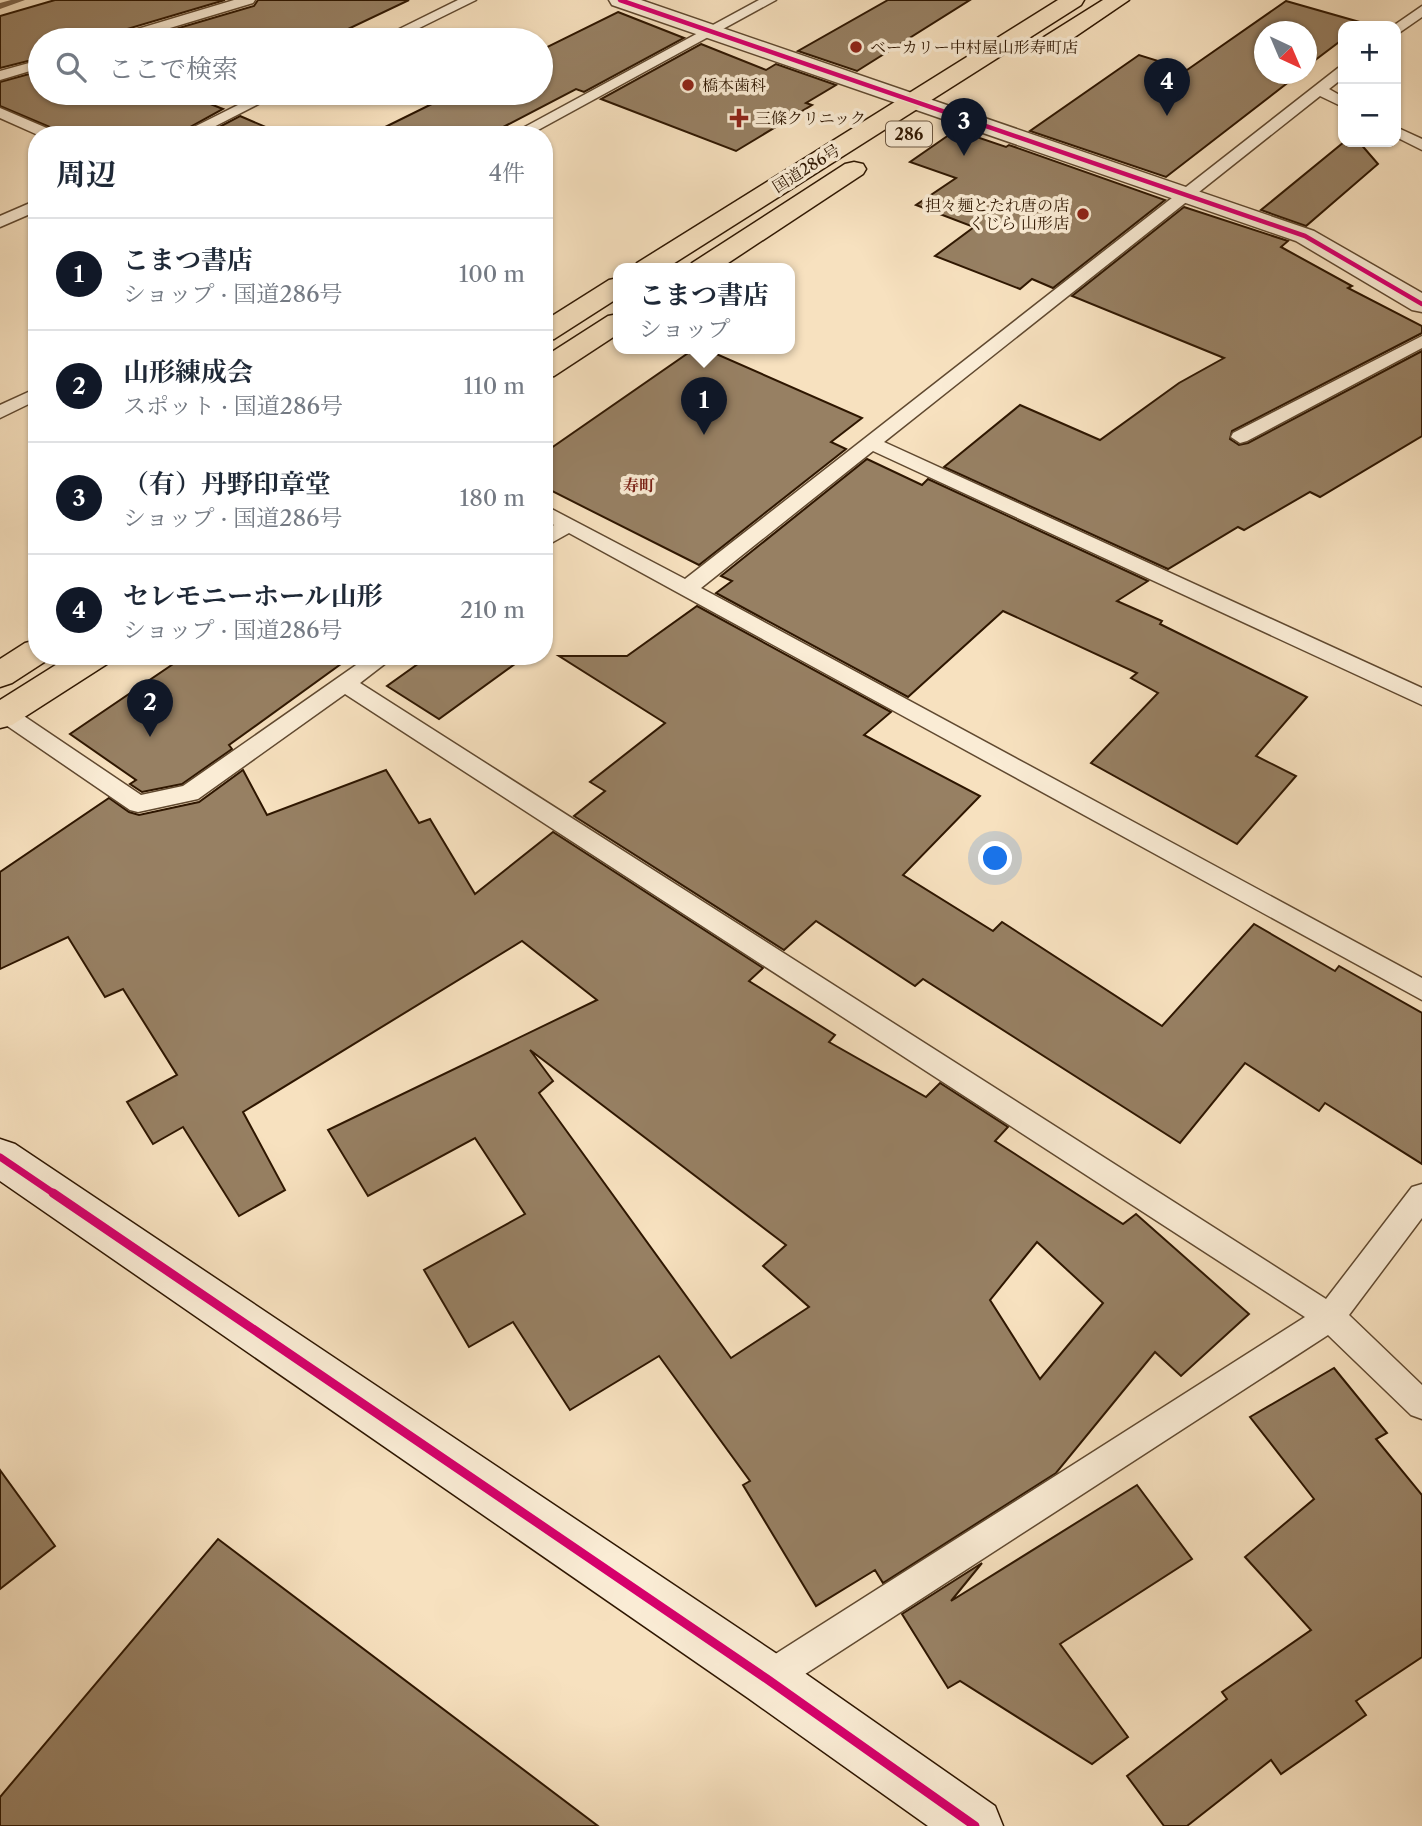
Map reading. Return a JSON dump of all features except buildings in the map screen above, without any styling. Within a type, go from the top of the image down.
[{"type":"highway","name":"国道286号","points":[[656,263],[1073,0]]},
{"type":"highway","points":[[1036,52],[1118,0]]},
{"type":"highway","name":"286","points":[[920,126],[967,96]]},
{"type":"highway","name":"国道286号","points":[[710,263],[874,156]]},
{"type":"highway","points":[[553,327],[613,289]]},
{"type":"highway","points":[[553,364],[613,325]]},
{"type":"highway","points":[[0,674],[28,657]]},
{"type":"highway","points":[[2,715],[81,665]]},
{"type":"street","points":[[620,0],[1305,236],[1422,304]]},
{"type":"street","points":[[0,1157],[767,1679],[975,1826]]},
{"type":"lane","points":[[156,28],[248,0]]},
{"type":"lane","points":[[410,28],[469,0]]},
{"type":"lane","points":[[534,126],[769,0]]},
{"type":"lane","points":[[1401,27],[1422,10]]},
{"type":"lane","points":[[0,76],[28,68]]},
{"type":"lane","points":[[688,588],[1338,75]]},
{"type":"lane","points":[[1319,90],[1338,100]]},
{"type":"lane","points":[[204,126],[248,105]]},
{"type":"lane","points":[[0,112],[31,126]]},
{"type":"lane","points":[[1401,134],[1422,145]]},
{"type":"lane","points":[[0,222],[28,209]]},
{"type":"lane","points":[[1240,437],[1422,341]]},
{"type":"lane","points":[[0,412],[28,398]]},
{"type":"lane","points":[[871,443],[1422,697]]},
{"type":"lane","points":[[553,516],[1422,990]]},
{"type":"lane","points":[[553,535],[569,524]]},
{"type":"lane","points":[[2,715],[138,804],[190,793],[371,665]]},
{"type":"lane","points":[[345,684],[1330,1317],[1422,1405]]},
{"type":"lane","points":[[767,1679],[1330,1317],[1422,1196]]},
{"type":"waterway","points":[[0,6],[21,0]]},
{"type":"cycle path","points":[[620,0],[1305,236],[1422,304]]},
{"type":"cycle path","points":[[0,1157],[767,1679],[975,1826]]},
{"type":"place","name":"ベーカリー中村屋山形寿町店","points":[[856,47]]},
{"type":"place","name":"橋本歯科","points":[[688,85]]},
{"type":"place","name":"セレモニーホール山形","points":[[1167,116]]},
{"type":"place","name":"三條クリニック","points":[[739,118]]},
{"type":"place","name":"（有）丹野印章堂","points":[[964,156]]},
{"type":"place","name":"担々麺とたれ唐の店 くじら 山形店","points":[[1083,214]]},
{"type":"place","name":"こまつ書店","points":[[704,435]]},
{"type":"place","name":"山形練成会","points":[[150,737]]},
{"type":"district","name":"寿町","points":[[639,485]]}]
